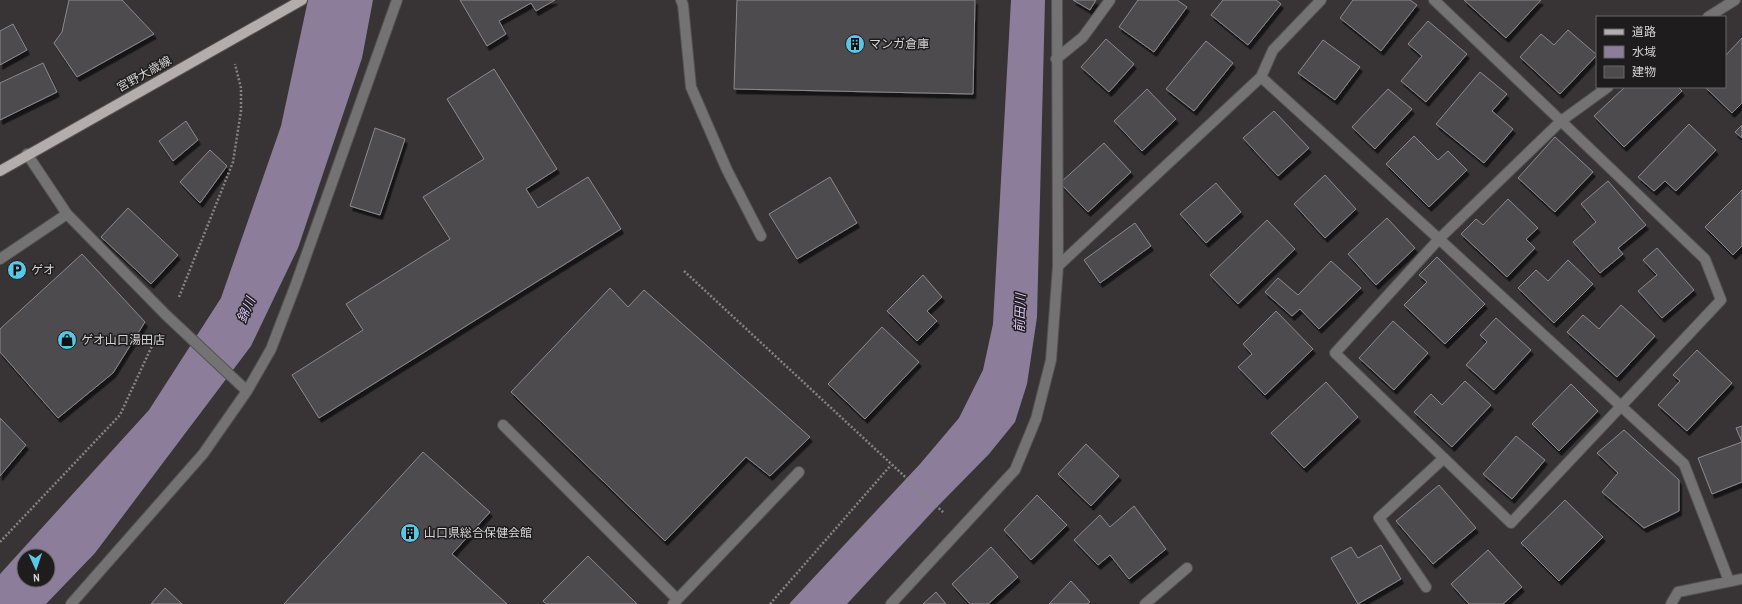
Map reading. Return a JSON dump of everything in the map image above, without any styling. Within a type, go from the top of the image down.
[{"type":"main road","name":"宮野大歳線","points":[[0,171],[27,154],[291,3],[302,0]]},
{"type":"street","points":[[71,604],[203,454],[247,391],[271,349],[296,284],[397,0]]},
{"type":"street","points":[[681,0],[683,5],[691,87],[727,170],[761,236]]},
{"type":"street","points":[[891,604],[1015,470],[1036,419],[1051,360],[1058,266],[1056,59],[1057,0]]},
{"type":"street","points":[[1056,59],[1082,37],[1110,0]]},
{"type":"street","points":[[1058,266],[1261,77],[1273,50],[1321,0]]},
{"type":"street","points":[[1434,0],[1561,121],[1705,259],[1721,300],[1511,523],[1335,353],[1440,239],[1561,121],[1607,88]]},
{"type":"street","points":[[1710,16],[1735,0]]},
{"type":"street","points":[[1261,77],[1440,239],[1684,464],[1729,580]]},
{"type":"street","points":[[27,154],[67,214],[166,315],[247,391]]},
{"type":"street","points":[[0,259],[67,214]]},
{"type":"street","points":[[503,425],[675,602],[799,472]]},
{"type":"street","points":[[1426,587],[1379,518],[1444,458]]},
{"type":"street","points":[[1145,604],[1186,568]]},
{"type":"street","points":[[1671,604],[1678,592],[1742,578]]},
{"type":"path","points":[[684,271],[891,465],[961,528]]},
{"type":"path","points":[[770,604],[891,465]]},
{"type":"water","name":"錦川","points":[[308,0],[373,0],[362,58],[298,248],[251,346],[95,553],[46,604],[0,604],[0,574],[16,556],[16,588],[56,588],[56,548],[24,548],[149,410],[221,298],[281,126]]},
{"type":"water","name":"前田川","points":[[1011,0],[1045,0],[1037,317],[1027,384],[1015,422],[989,454],[934,510],[847,604],[789,604],[920,464],[959,418],[983,370],[993,324]]},
{"type":"building","points":[[69,0],[122,0],[154,34],[77,77],[54,43],[62,32]]},
{"type":"building","points":[[460,0],[555,0],[536,11],[531,3],[499,21],[506,34],[487,46]]},
{"type":"building","name":"マンガ倉庫","points":[[737,0],[975,0],[973,94],[734,89]]},
{"type":"building","points":[[1073,0],[1096,0],[1090,10]]},
{"type":"building","points":[[1138,0],[1177,0],[1187,7],[1154,52],[1119,27]]},
{"type":"building","points":[[1223,0],[1276,0],[1281,4],[1248,45],[1211,15]]},
{"type":"building","points":[[1353,0],[1410,0],[1417,5],[1381,51],[1340,18]]},
{"type":"building","points":[[1464,0],[1541,0],[1506,38]]},
{"type":"building","points":[[1428,21],[1467,54],[1426,102],[1401,81],[1422,56],[1408,44]]},
{"type":"building","points":[[13,24],[27,50],[0,65],[0,31]]},
{"type":"building","points":[[1568,30],[1596,54],[1596,56],[1560,94],[1520,57],[1541,34],[1554,45]]},
{"type":"building","points":[[1742,38],[1742,103],[1732,113],[1706,88],[1726,88],[1726,55]]},
{"type":"building","points":[[1106,39],[1134,64],[1109,92],[1081,67]]},
{"type":"building","points":[[1323,40],[1360,67],[1335,100],[1298,73]]},
{"type":"building","points":[[1206,41],[1233,63],[1194,111],[1166,89]]},
{"type":"building","points":[[43,63],[57,92],[0,120],[0,83]]},
{"type":"building","points":[[494,69],[557,169],[526,189],[538,208],[588,177],[621,229],[319,418],[292,375],[363,330],[346,304],[450,239],[423,197],[484,159],[447,99]]},
{"type":"building","points":[[1480,72],[1507,94],[1492,111],[1513,129],[1484,163],[1436,124]]},
{"type":"building","points":[[1624,88],[1679,88],[1682,91],[1624,147],[1594,116]]},
{"type":"building","points":[[1147,89],[1176,119],[1142,151],[1114,121]]},
{"type":"building","points":[[1388,89],[1412,109],[1375,149],[1352,127]]},
{"type":"building","points":[[1274,111],[1309,148],[1278,176],[1243,138]]},
{"type":"building","points":[[186,121],[198,140],[173,161],[159,141]]},
{"type":"building","points":[[1689,124],[1716,150],[1676,191],[1665,181],[1654,191],[1638,177]]},
{"type":"building","points":[[1742,125],[1742,138],[1735,132]]},
{"type":"building","points":[[375,128],[405,139],[380,215],[350,206]]},
{"type":"building","points":[[1414,136],[1438,160],[1448,151],[1467,170],[1429,207],[1386,164]]},
{"type":"building","points":[[1555,137],[1593,172],[1555,212],[1518,178]]},
{"type":"building","points":[[1104,143],[1131,172],[1088,212],[1060,183]]},
{"type":"building","points":[[210,150],[227,166],[200,203],[180,182]]},
{"type":"building","points":[[1325,175],[1356,209],[1325,238],[1294,204]]},
{"type":"building","points":[[830,177],[857,223],[797,259],[769,214]]},
{"type":"building","points":[[1608,181],[1646,225],[1618,248],[1623,254],[1600,273],[1573,242],[1596,222],[1581,204]]},
{"type":"building","points":[[1216,183],[1241,212],[1206,243],[1180,214]]},
{"type":"building","points":[[1742,190],[1742,246],[1733,255],[1705,227]]},
{"type":"building","points":[[1508,199],[1538,228],[1526,239],[1535,248],[1507,277],[1461,234],[1476,219],[1483,225]]},
{"type":"building","points":[[128,208],[178,255],[151,284],[101,237]]},
{"type":"building","points":[[1387,218],[1415,248],[1376,285],[1348,254]]},
{"type":"building","points":[[1267,220],[1295,249],[1238,304],[1210,275]]},
{"type":"building","points":[[1135,223],[1151,246],[1100,283],[1084,260]]},
{"type":"building","points":[[1657,248],[1694,290],[1662,318],[1638,291],[1657,275],[1643,260]]},
{"type":"building","name":"ゲオ山口湯田店","points":[[82,254],[145,322],[113,373],[58,418],[0,352],[0,329]]},
{"type":"building","points":[[1437,257],[1485,304],[1445,344],[1404,305],[1427,282],[1419,275]]},
{"type":"building","points":[[1568,260],[1593,284],[1554,323],[1518,288],[1536,270],[1548,281]]},
{"type":"building","points":[[1331,261],[1361,288],[1319,329],[1300,309],[1292,316],[1265,292],[1278,278],[1298,295]]},
{"type":"building","points":[[923,275],[942,297],[927,311],[937,321],[917,341],[887,311]]},
{"type":"building","points":[[610,288],[628,307],[644,290],[810,437],[770,476],[746,457],[665,541],[511,392]]},
{"type":"building","points":[[1621,305],[1655,336],[1617,377],[1567,332],[1583,315],[1599,329]]},
{"type":"building","points":[[1276,311],[1313,349],[1265,395],[1238,367],[1252,354],[1243,344]]},
{"type":"building","points":[[1496,318],[1531,350],[1494,390],[1466,365],[1487,342],[1480,335]]},
{"type":"building","points":[[1393,321],[1428,353],[1394,390],[1359,358]]},
{"type":"building","points":[[882,327],[919,362],[865,419],[828,384]]},
{"type":"building","points":[[1697,350],[1732,383],[1687,431],[1658,405],[1680,381],[1673,375]]},
{"type":"building","points":[[1465,381],[1491,405],[1452,447],[1414,412],[1431,394],[1442,405]]},
{"type":"building","points":[[1326,382],[1358,417],[1304,468],[1271,433]]},
{"type":"building","points":[[1571,384],[1598,411],[1559,451],[1532,424]]},
{"type":"building","points":[[0,418],[26,445],[0,476]]},
{"type":"building","points":[[1742,426],[1742,442],[1736,428]]},
{"type":"building","points":[[1624,430],[1679,480],[1679,511],[1644,528],[1602,492],[1618,473],[1597,453]]},
{"type":"building","points":[[1516,436],[1545,460],[1512,499],[1483,474]]},
{"type":"building","points":[[1742,442],[1742,482],[1712,494],[1698,458]]},
{"type":"building","points":[[1086,444],[1119,476],[1091,506],[1058,474]]},
{"type":"building","name":"山口県総合保健会館","points":[[423,452],[490,512],[452,554],[507,604],[284,604]]},
{"type":"building","points":[[1439,485],[1476,528],[1433,564],[1396,521]]},
{"type":"building","points":[[1037,495],[1067,525],[1031,560],[1004,530]]},
{"type":"building","points":[[1565,500],[1603,537],[1559,581],[1521,543]]},
{"type":"building","points":[[1134,506],[1166,549],[1129,579],[1110,555],[1098,565],[1074,540],[1100,515],[1110,527]]},
{"type":"building","points":[[1381,545],[1401,579],[1358,604],[1331,558],[1351,547],[1358,558]]},
{"type":"building","points":[[991,547],[1018,577],[988,604],[970,604],[952,584]]},
{"type":"building","points":[[1488,550],[1522,587],[1503,604],[1469,604],[1451,584]]},
{"type":"building","points":[[588,556],[637,604],[546,604],[543,601]]},
{"type":"building","points":[[1071,581],[1090,602],[1087,604],[1049,604]]},
{"type":"building","points":[[165,588],[182,604],[151,604]]},
{"type":"building","points":[[936,592],[946,604],[923,604]]},
{"type":"place","name":"マンガ倉庫","points":[[855,44]]},
{"type":"place","name":"ゲオ","points":[[17,270]]},
{"type":"place","name":"ゲオ山口湯田店","points":[[67,340]]},
{"type":"place","name":"山口県総合保健会館","points":[[410,533]]}]
